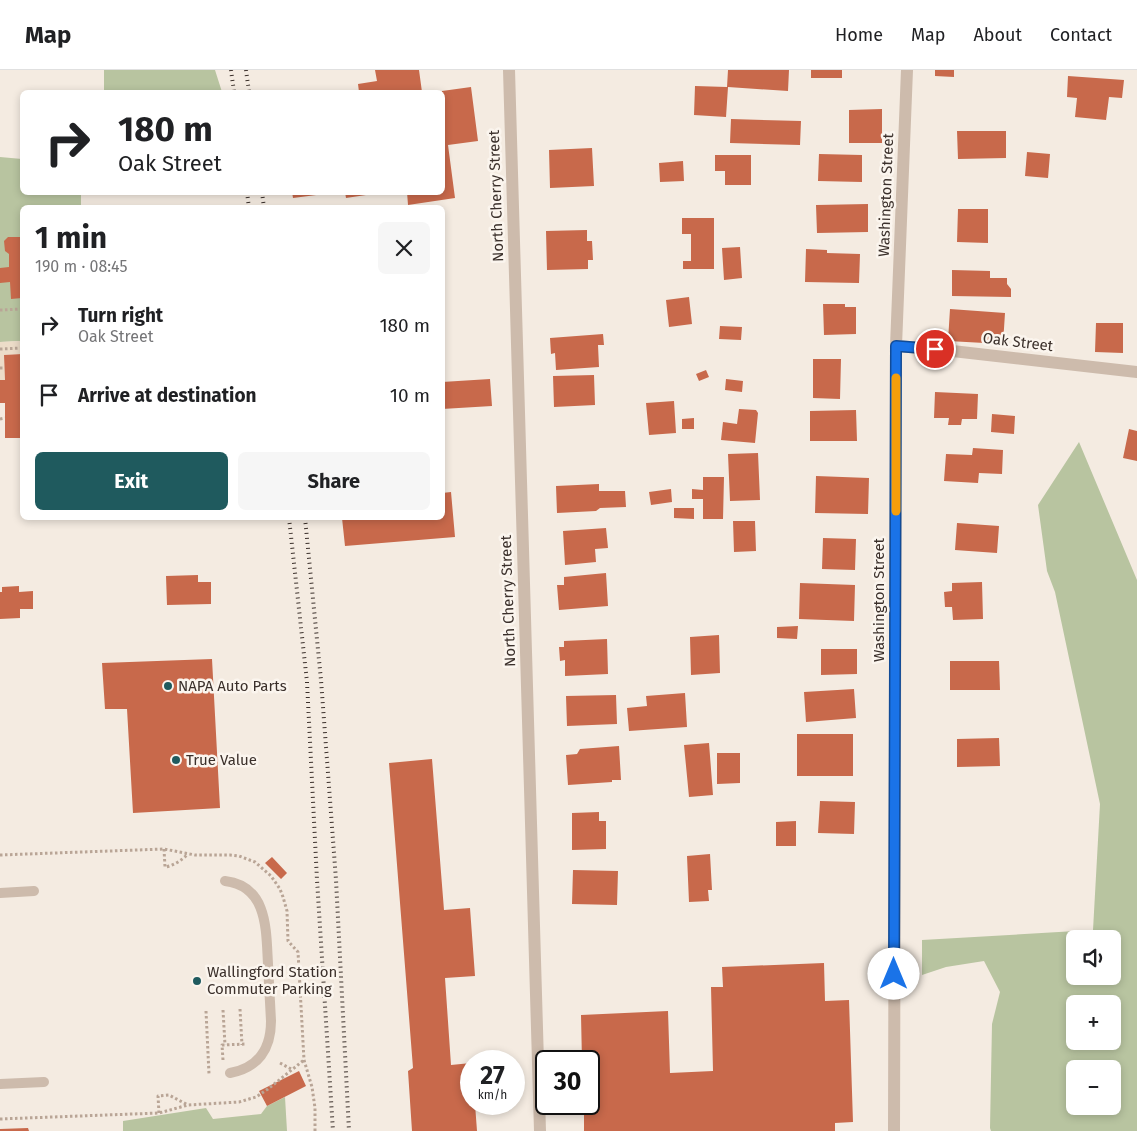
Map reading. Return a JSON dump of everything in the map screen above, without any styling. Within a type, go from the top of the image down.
[{"type":"street","name":"North Cherry Street","points":[[509,70],[540,1131]]},
{"type":"street","name":"Washington Street","points":[[894,1131],[896,346],[907,70]]},
{"type":"street","name":"Oak Street","points":[[896,346],[1137,372]]},
{"type":"lane","points":[[225,881],[239,884],[250,892],[260,905],[266,930],[271,1021],[270,1035],[263,1053],[248,1068],[230,1073]]},
{"type":"lane","points":[[0,892],[34,891]]},
{"type":"lane","points":[[0,1084],[44,1082]]},
{"type":"path","points":[[0,310],[20,309]]},
{"type":"path","points":[[0,349],[20,348]]},
{"type":"path","points":[[0,419],[5,418]]},
{"type":"path","points":[[164,849],[165,867],[170,866],[188,854]]},
{"type":"path","points":[[0,855],[164,849],[188,854],[230,854],[255,862],[264,869],[280,889],[287,912],[288,941],[298,952],[304,1060],[312,1087],[315,1108],[315,1131]]},
{"type":"path","points":[[223,1064],[222,1045],[244,1044],[240,1009]]},
{"type":"path","points":[[223,1010],[225,1045]]},
{"type":"path","points":[[206,1011],[209,1074]]},
{"type":"path","points":[[0,1119],[159,1113],[188,1105],[239,1102],[268,1089],[304,1060]]},
{"type":"path","points":[[280,1063],[293,1070]]},
{"type":"path","points":[[159,1113],[158,1096],[169,1095],[188,1105]]},
{"type":"green space","points":[[104,70],[215,70],[221,90],[104,90]]},
{"type":"green space","points":[[0,157],[20,159],[20,195],[81,195],[81,205],[20,205],[20,341],[0,342]]},
{"type":"green space","points":[[1079,442],[1137,580],[1137,1131],[991,1131],[992,1024],[1000,992],[984,961],[946,967],[922,975],[922,940],[1066,932],[1066,985],[1121,985],[1121,930],[1093,930],[1100,804],[1055,592],[1047,571],[1038,505]]},
{"type":"green space","points":[[285,1097],[287,1131],[123,1131],[123,1121],[206,1108],[213,1119],[261,1114],[267,1106]]},
{"type":"shaded area","points":[[20,341],[20,354],[4,355],[5,380],[0,380],[0,342]]},
{"type":"building","points":[[375,70],[419,70],[422,90],[359,90],[358,84],[377,81]]},
{"type":"building","points":[[728,70],[789,70],[788,91],[728,87],[726,117],[694,115],[695,86],[727,87]]},
{"type":"building","points":[[811,70],[842,70],[842,78],[811,78]]},
{"type":"building","points":[[935,70],[954,70],[954,77],[935,76]]},
{"type":"building","points":[[1068,76],[1124,80],[1122,98],[1109,97],[1106,120],[1075,117],[1077,98],[1067,97]]},
{"type":"building","points":[[471,87],[478,141],[448,145],[455,198],[408,205],[407,195],[445,195],[445,91]]},
{"type":"building","points":[[882,109],[882,143],[849,143],[849,110]]},
{"type":"building","points":[[731,119],[801,121],[800,145],[730,143]]},
{"type":"building","points":[[957,131],[1006,131],[1006,158],[958,159]]},
{"type":"building","points":[[592,148],[594,186],[550,188],[549,150]]},
{"type":"building","points":[[1027,152],[1050,154],[1048,178],[1025,176]]},
{"type":"building","points":[[819,154],[862,155],[862,182],[818,181]]},
{"type":"building","points":[[715,155],[751,155],[751,185],[725,185],[725,171],[715,171]]},
{"type":"building","points":[[683,161],[684,181],[660,182],[659,163]]},
{"type":"building","points":[[292,195],[316,195],[293,198]]},
{"type":"building","points":[[346,195],[366,195],[346,198]]},
{"type":"building","points":[[868,204],[868,232],[817,233],[816,205]]},
{"type":"building","points":[[958,209],[988,209],[988,243],[957,242]]},
{"type":"building","points":[[682,218],[714,218],[714,269],[683,269],[683,261],[691,261],[691,234],[682,234]]},
{"type":"building","points":[[587,230],[587,241],[592,241],[593,260],[588,260],[588,269],[547,270],[546,231]]},
{"type":"building","points":[[8,237],[20,237],[20,298],[11,299],[10,282],[0,283],[0,268],[9,267],[9,254],[5,251],[4,241]]},
{"type":"building","points":[[740,247],[742,278],[724,280],[722,248]]},
{"type":"building","points":[[806,249],[827,250],[827,253],[860,254],[859,283],[805,282]]},
{"type":"building","points":[[952,270],[990,271],[990,278],[1007,278],[1007,284],[1011,289],[1011,297],[952,296]]},
{"type":"building","points":[[689,297],[692,324],[669,327],[666,300]]},
{"type":"building","points":[[823,304],[845,304],[845,307],[856,307],[856,334],[824,335]]},
{"type":"building","points":[[950,309],[1005,313],[1003,344],[948,341]]},
{"type":"building","points":[[1096,323],[1123,323],[1123,353],[1095,352]]},
{"type":"building","points":[[720,326],[742,327],[741,340],[719,339]]},
{"type":"building","points":[[603,334],[604,345],[598,345],[599,367],[556,370],[555,353],[551,354],[550,338]]},
{"type":"building","points":[[20,354],[20,438],[5,438],[5,403],[0,403],[0,380],[5,380],[4,355]]},
{"type":"building","points":[[813,359],[841,359],[840,399],[813,398]]},
{"type":"building","points":[[706,370],[709,377],[699,381],[696,374]]},
{"type":"building","points":[[594,375],[595,405],[554,407],[553,376]]},
{"type":"building","points":[[490,379],[492,406],[445,409],[445,382]]},
{"type":"building","points":[[726,379],[743,381],[742,392],[725,390]]},
{"type":"building","points":[[935,392],[978,394],[977,419],[962,419],[961,425],[948,425],[949,418],[934,418]]},
{"type":"building","points":[[674,401],[676,433],[649,435],[646,403]]},
{"type":"building","points":[[739,409],[756,410],[758,413],[755,443],[721,440],[723,422],[737,424]]},
{"type":"building","points":[[856,410],[857,441],[810,441],[810,411]]},
{"type":"building","points":[[992,414],[1015,416],[1014,434],[991,432]]},
{"type":"building","points":[[694,418],[694,429],[682,429],[682,419]]},
{"type":"building","points":[[1129,429],[1137,431],[1137,461],[1123,458]]},
{"type":"building","points":[[973,448],[1003,450],[1002,474],[979,473],[978,483],[944,481],[946,454],[972,455]]},
{"type":"building","points":[[758,453],[760,500],[730,501],[728,454]]},
{"type":"building","points":[[816,476],[869,478],[868,514],[815,513]]},
{"type":"building","points":[[703,477],[724,477],[723,519],[703,519],[703,499],[692,499],[692,489],[703,490]]},
{"type":"building","points":[[599,484],[599,491],[625,491],[626,507],[557,513],[556,486]]},
{"type":"building","points":[[671,489],[672,502],[651,505],[649,492]]},
{"type":"building","points":[[451,492],[455,537],[345,546],[342,520],[445,520],[445,493]]},
{"type":"building","points":[[674,508],[694,508],[694,519],[674,518]]},
{"type":"building","points":[[733,521],[755,521],[756,551],[734,552]]},
{"type":"building","points":[[957,523],[999,526],[997,553],[955,550]]},
{"type":"building","points":[[606,528],[608,548],[595,549],[596,562],[565,565],[563,531]]},
{"type":"building","points":[[823,538],[856,539],[855,570],[822,569]]},
{"type":"building","points":[[606,573],[608,606],[559,610],[557,585],[564,585],[564,577]]},
{"type":"building","points":[[198,575],[198,582],[211,582],[211,604],[167,605],[166,576]]},
{"type":"building","points":[[982,582],[983,619],[953,620],[952,607],[945,607],[944,592],[952,591],[952,583]]},
{"type":"building","points":[[800,583],[855,585],[854,621],[799,619]]},
{"type":"building","points":[[19,586],[19,592],[33,591],[33,609],[20,609],[20,618],[0,619],[0,592],[2,592],[2,587]]},
{"type":"building","points":[[798,626],[797,639],[777,638],[777,627]]},
{"type":"building","points":[[719,635],[720,673],[691,675],[690,637]]},
{"type":"building","points":[[607,639],[608,674],[565,676],[565,660],[560,661],[559,647],[564,647],[564,641]]},
{"type":"building","points":[[821,649],[857,649],[857,674],[821,675]]},
{"type":"building","points":[[212,659],[220,808],[133,813],[127,709],[105,709],[102,663]]},
{"type":"building","points":[[950,661],[999,661],[1000,690],[950,690]]},
{"type":"building","points":[[854,689],[856,718],[806,722],[804,692]]},
{"type":"building","points":[[685,693],[687,727],[629,731],[627,708],[647,706],[646,696]]},
{"type":"building","points":[[616,695],[617,724],[567,726],[566,696]]},
{"type":"building","points":[[797,734],[853,734],[853,776],[797,776]]},
{"type":"building","points":[[999,738],[1000,766],[957,767],[957,739]]},
{"type":"building","points":[[709,743],[713,795],[689,797],[684,745]]},
{"type":"building","points":[[619,746],[621,780],[568,785],[566,755],[577,754],[580,749]]},
{"type":"building","points":[[717,753],[740,753],[740,783],[717,784]]},
{"type":"building","points":[[432,759],[444,910],[470,908],[475,976],[445,978],[451,1065],[460,1064],[460,1115],[476,1115],[477,1131],[412,1131],[408,1071],[413,1068],[389,763]]},
{"type":"building","points":[[820,801],[855,802],[854,834],[818,833]]},
{"type":"building","points":[[599,812],[599,821],[606,821],[606,849],[572,850],[572,813]]},
{"type":"building","points":[[796,821],[796,846],[776,846],[776,822]]},
{"type":"building","points":[[710,854],[712,890],[708,890],[709,901],[689,902],[687,856]]},
{"type":"building","points":[[272,857],[287,873],[281,879],[265,863]]},
{"type":"building","points":[[573,870],[618,871],[617,905],[572,904]]},
{"type":"building","points":[[824,963],[825,1001],[849,1000],[853,1122],[835,1123],[835,1131],[584,1131],[584,1115],[600,1115],[600,1050],[582,1050],[581,1015],[668,1011],[670,1073],[713,1071],[711,987],[723,987],[722,967]]},
{"type":"building","points":[[299,1071],[306,1086],[267,1106],[259,1091]]},
{"type":"building","points":[[28,1128],[29,1131],[0,1131],[0,1129]]},
{"type":"railway","points":[[231,70],[234,90]]},
{"type":"railway","points":[[246,70],[249,90]]},
{"type":"railway","points":[[247,195],[249,205]]},
{"type":"railway","points":[[262,195],[264,205]]},
{"type":"railway","points":[[289,520],[307,682],[333,1131]]},
{"type":"railway","points":[[305,520],[321,680],[336,880],[349,1131]]},
{"type":"slow traffic","points":[[896,378],[896,511]]},
{"type":"place","name":"NAPA Auto Parts","points":[[168,686]]},
{"type":"place","name":"True Value","points":[[176,760]]},
{"type":"place","name":"Wallingford Station Commuter Parking","points":[[197,981]]},
{"type":"route","points":[[894,974],[896,346],[935,349]]}]
